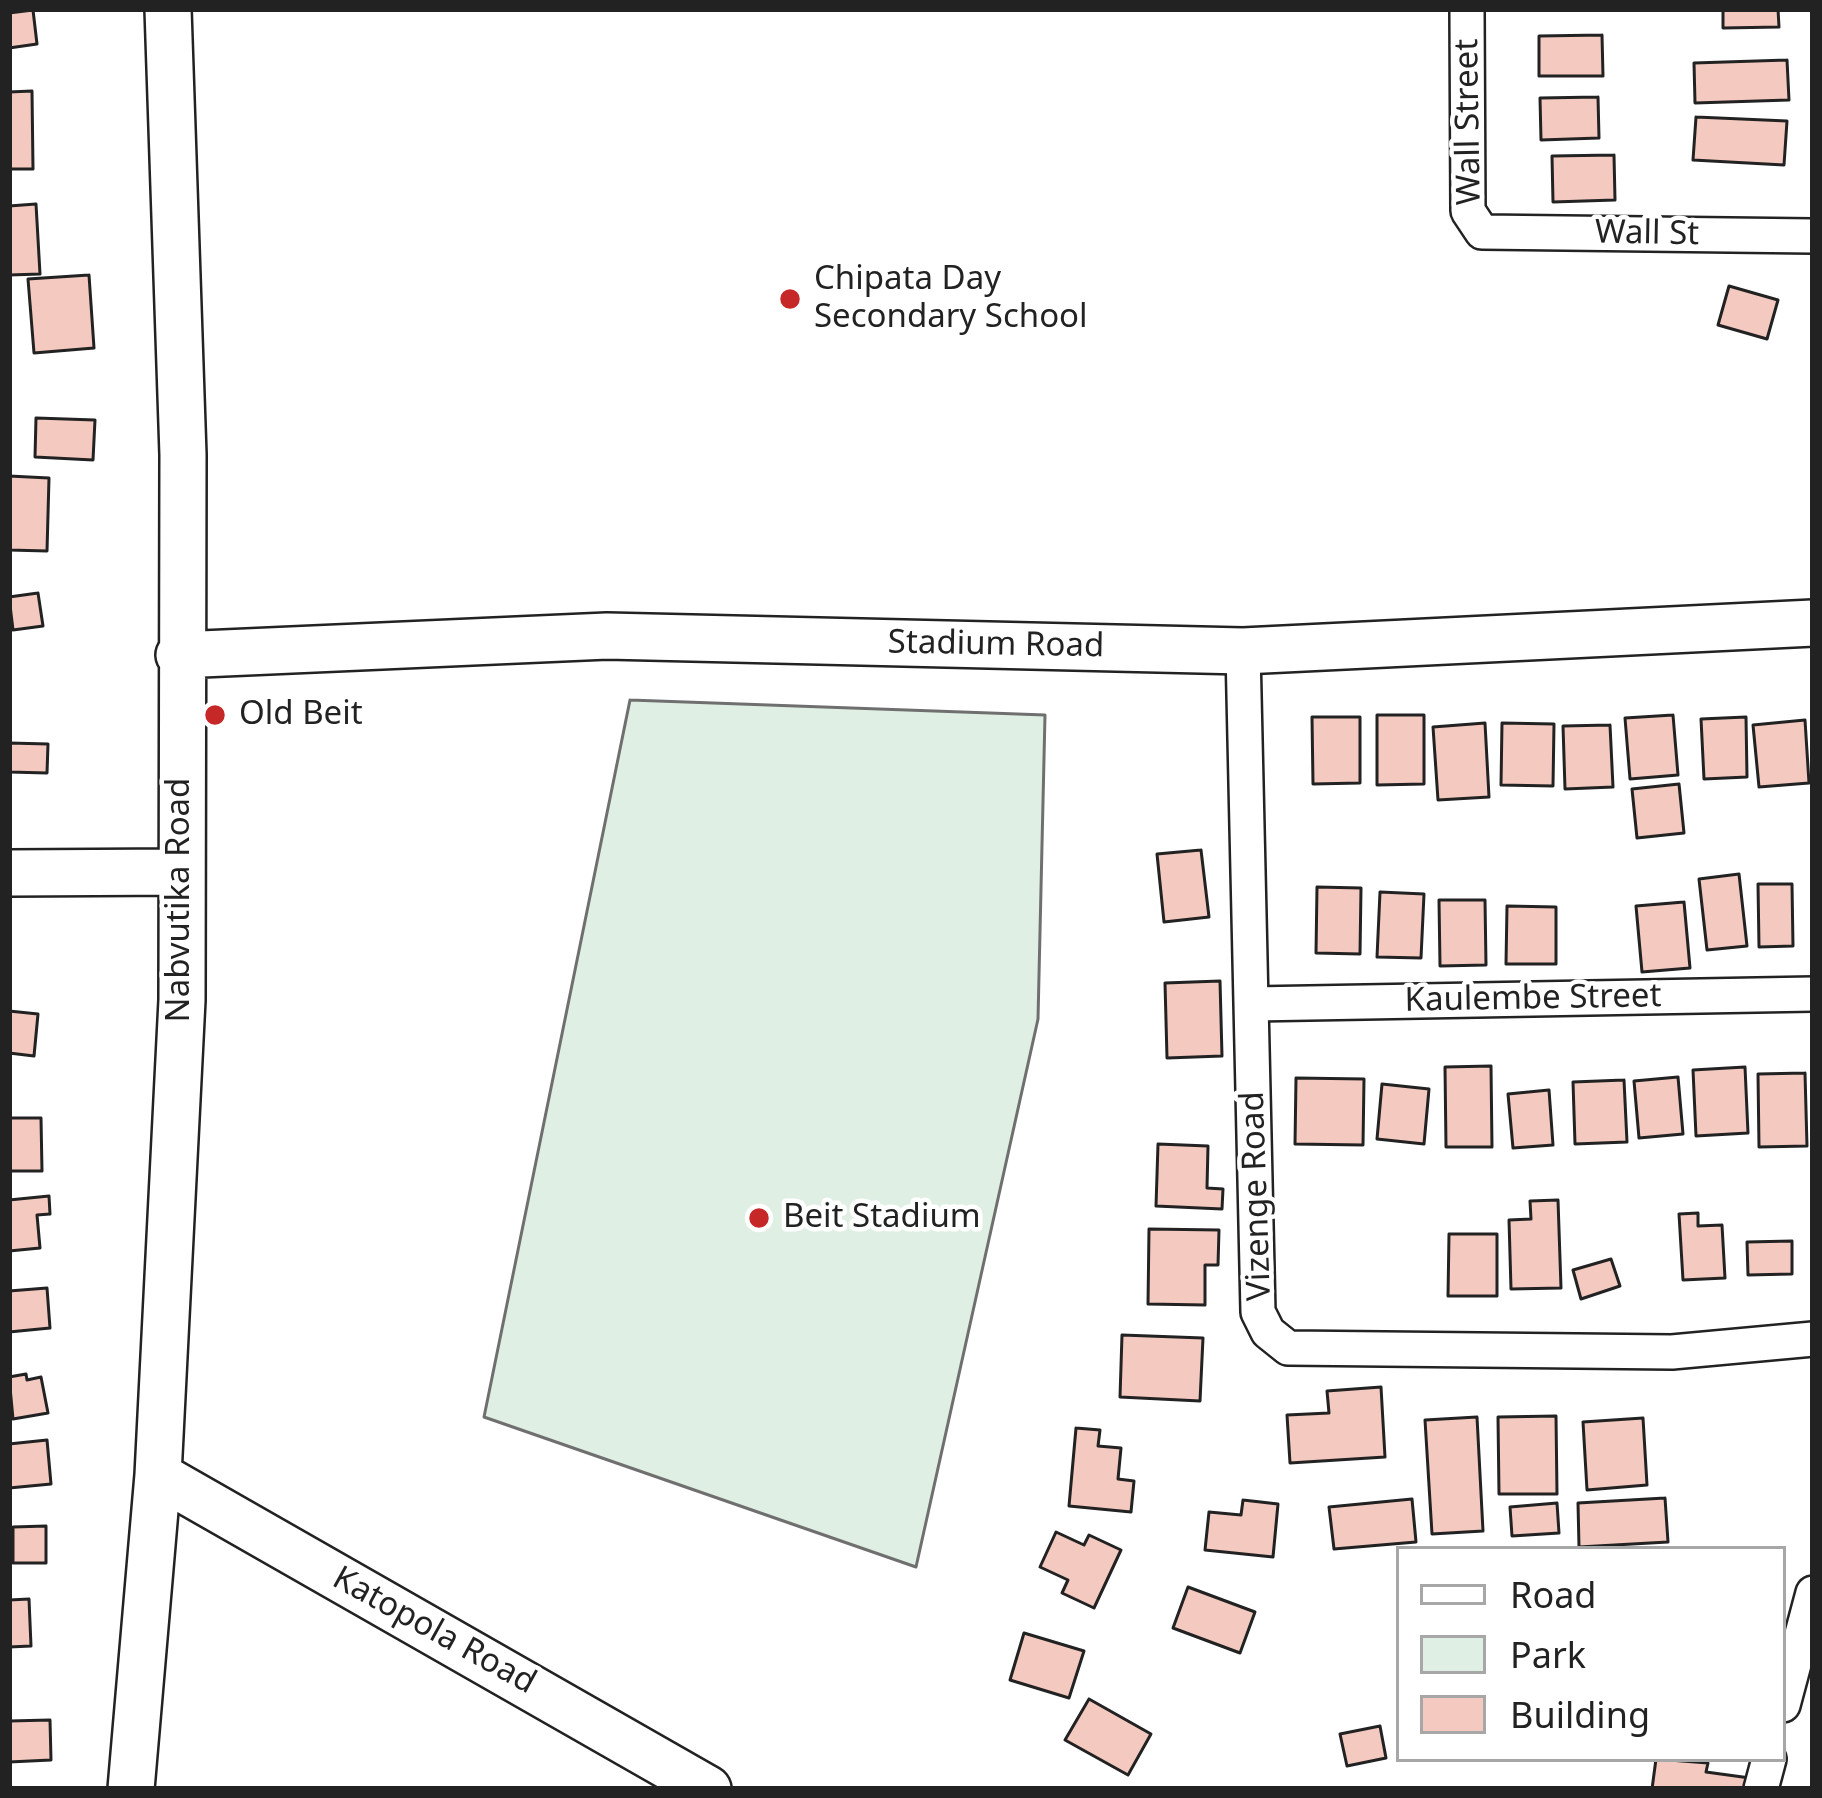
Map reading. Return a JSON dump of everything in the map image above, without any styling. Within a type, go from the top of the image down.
[{"type":"street","name":"Nabvutika Road","points":[[131,1789],[158,1475],[182,1000],[179,655],[183,454],[168,9]]},
{"type":"street","name":"Wall Street","points":[[1467,9],[1468,211],[1482,232]]},
{"type":"street","name":"Wall St","points":[[1482,232],[1813,236]]},
{"type":"street","name":"Stadium Road","points":[[179,655],[607,636],[1243,651],[1813,623]]},
{"type":"street","name":"Vizenge Road","points":[[1243,651],[1258,1312],[1268,1332],[1288,1348],[1672,1352],[1813,1340]]},
{"type":"street","points":[[9,873],[181,872]]},
{"type":"street","name":"Kaulembe Street","points":[[1253,1004],[1813,994]]},
{"type":"street","name":"Katopola Road","points":[[158,1475],[687,1783]]},
{"type":"street","points":[[1786,1694],[1813,1593]]},
{"type":"green space","name":"Beit Stadium","points":[[630,700],[1045,715],[1038,1019],[916,1567],[484,1417]]},
{"type":"building","points":[[1723,9],[1778,9],[1779,27],[1723,28]]},
{"type":"building","points":[[33,10],[37,44],[9,48],[9,13]]},
{"type":"building","points":[[1602,35],[1603,76],[1539,76],[1539,36]]},
{"type":"building","points":[[1787,60],[1789,100],[1695,103],[1694,63]]},
{"type":"building","points":[[32,91],[33,169],[9,169],[9,92]]},
{"type":"building","points":[[1598,97],[1599,138],[1541,140],[1540,98]]},
{"type":"building","points":[[1696,117],[1787,121],[1784,165],[1693,160]]},
{"type":"building","points":[[1614,155],[1615,200],[1553,202],[1552,156]]},
{"type":"building","points":[[36,204],[40,274],[9,275],[9,206]]},
{"type":"building","points":[[89,275],[94,348],[34,353],[28,279]]},
{"type":"building","points":[[1729,286],[1778,300],[1767,339],[1718,325]]},
{"type":"building","points":[[36,418],[95,420],[93,460],[35,457]]},
{"type":"building","points":[[9,476],[49,478],[47,551],[9,550]]},
{"type":"building","points":[[38,593],[43,626],[13,630],[9,597]]},
{"type":"building","points":[[1377,715],[1424,715],[1424,784],[1377,785]]},
{"type":"building","points":[[1673,715],[1678,775],[1630,779],[1625,718]]},
{"type":"building","points":[[1312,717],[1360,717],[1360,783],[1313,784]]},
{"type":"building","points":[[1746,717],[1747,777],[1704,779],[1701,719]]},
{"type":"building","points":[[1805,720],[1809,783],[1759,787],[1753,725]]},
{"type":"building","points":[[1485,723],[1489,797],[1438,800],[1433,727]]},
{"type":"building","points":[[1502,723],[1554,724],[1553,786],[1501,785]]},
{"type":"building","points":[[1610,725],[1613,787],[1565,789],[1563,726]]},
{"type":"building","points":[[9,743],[48,744],[47,773],[9,772]]},
{"type":"building","points":[[1679,784],[1684,833],[1637,838],[1632,789]]},
{"type":"building","points":[[1201,850],[1209,917],[1164,922],[1157,854]]},
{"type":"building","points":[[1739,874],[1747,946],[1707,950],[1699,879]]},
{"type":"building","points":[[1758,884],[1792,884],[1793,946],[1759,947]]},
{"type":"building","points":[[1317,887],[1361,888],[1360,954],[1316,953]]},
{"type":"building","points":[[1380,892],[1424,894],[1421,958],[1377,957]]},
{"type":"building","points":[[1439,900],[1485,900],[1486,965],[1440,966]]},
{"type":"building","points":[[1684,902],[1690,968],[1642,972],[1636,906]]},
{"type":"building","points":[[1507,906],[1556,907],[1556,964],[1506,964]]},
{"type":"building","points":[[1220,981],[1222,1056],[1167,1058],[1165,983]]},
{"type":"building","points":[[9,1011],[38,1014],[34,1056],[9,1053]]},
{"type":"building","points":[[1491,1066],[1492,1147],[1446,1147],[1445,1067]]},
{"type":"building","points":[[1745,1067],[1748,1133],[1696,1136],[1693,1070]]},
{"type":"building","points":[[1805,1073],[1807,1146],[1759,1147],[1758,1074]]},
{"type":"building","points":[[1678,1077],[1683,1134],[1639,1138],[1634,1081]]},
{"type":"building","points":[[1296,1078],[1364,1079],[1363,1145],[1295,1144]]},
{"type":"building","points":[[1624,1080],[1627,1142],[1575,1144],[1573,1082]]},
{"type":"building","points":[[1382,1084],[1429,1089],[1424,1144],[1377,1139]]},
{"type":"building","points":[[1549,1090],[1553,1145],[1513,1148],[1508,1094]]},
{"type":"building","points":[[9,1118],[41,1118],[42,1171],[9,1171]]},
{"type":"building","points":[[1158,1144],[1208,1146],[1207,1188],[1223,1189],[1222,1209],[1156,1206]]},
{"type":"building","points":[[49,1196],[50,1214],[37,1215],[40,1248],[9,1251],[9,1200]]},
{"type":"building","points":[[1558,1200],[1561,1288],[1511,1289],[1509,1220],[1531,1219],[1530,1201]]},
{"type":"building","points":[[1698,1213],[1698,1226],[1722,1225],[1725,1278],[1683,1280],[1679,1214]]},
{"type":"building","points":[[1149,1229],[1219,1230],[1218,1265],[1205,1265],[1205,1305],[1148,1304]]},
{"type":"building","points":[[1449,1234],[1497,1234],[1497,1296],[1448,1296]]},
{"type":"building","points":[[1792,1241],[1792,1274],[1748,1275],[1747,1242]]},
{"type":"building","points":[[1611,1259],[1620,1286],[1581,1299],[1573,1270]]},
{"type":"building","points":[[47,1288],[50,1328],[9,1332],[9,1291]]},
{"type":"building","points":[[1122,1335],[1203,1338],[1200,1401],[1120,1397]]},
{"type":"building","points":[[26,1374],[27,1380],[41,1377],[48,1413],[13,1419],[9,1377]]},
{"type":"building","points":[[1381,1387],[1385,1457],[1290,1463],[1287,1415],[1329,1413],[1327,1391]]},
{"type":"building","points":[[1556,1416],[1557,1494],[1499,1494],[1498,1417]]},
{"type":"building","points":[[1477,1417],[1483,1531],[1432,1534],[1425,1420]]},
{"type":"building","points":[[1643,1418],[1647,1485],[1587,1490],[1583,1422]]},
{"type":"building","points":[[1076,1428],[1100,1430],[1098,1446],[1121,1448],[1118,1479],[1134,1481],[1131,1512],[1069,1506]]},
{"type":"building","points":[[47,1440],[51,1484],[9,1488],[9,1444]]},
{"type":"building","points":[[1665,1498],[1668,1542],[1579,1546],[1578,1503]]},
{"type":"building","points":[[1412,1499],[1416,1542],[1334,1549],[1329,1507]]},
{"type":"building","points":[[1243,1500],[1278,1504],[1273,1557],[1205,1550],[1209,1512],[1241,1515]]},
{"type":"building","points":[[1557,1503],[1559,1533],[1512,1536],[1510,1507]]},
{"type":"building","points":[[46,1526],[46,1563],[13,1563],[13,1527]]},
{"type":"building","points":[[1056,1532],[1084,1545],[1089,1535],[1121,1550],[1094,1608],[1062,1593],[1068,1580],[1040,1567]]},
{"type":"building","points":[[1188,1587],[1255,1612],[1240,1653],[1173,1628]]},
{"type":"building","points":[[29,1599],[31,1646],[9,1647],[9,1600]]},
{"type":"building","points":[[1024,1633],[1084,1651],[1069,1698],[1010,1680]]},
{"type":"building","points":[[1089,1699],[1151,1734],[1128,1775],[1065,1740]]},
{"type":"building","points":[[50,1720],[51,1760],[9,1762],[9,1721]]},
{"type":"building","points":[[1380,1726],[1386,1758],[1347,1766],[1340,1734]]},
{"type":"building","points":[[1656,1762],[1708,1763],[1706,1772],[1750,1778],[1748,1789],[1652,1789]]},
{"type":"place","name":"Chipata Day Secondary School","points":[[790,299]]},
{"type":"place","name":"Old Beit","points":[[215,715]]},
{"type":"place","name":"Beit Stadium","points":[[759,1218]]}]
